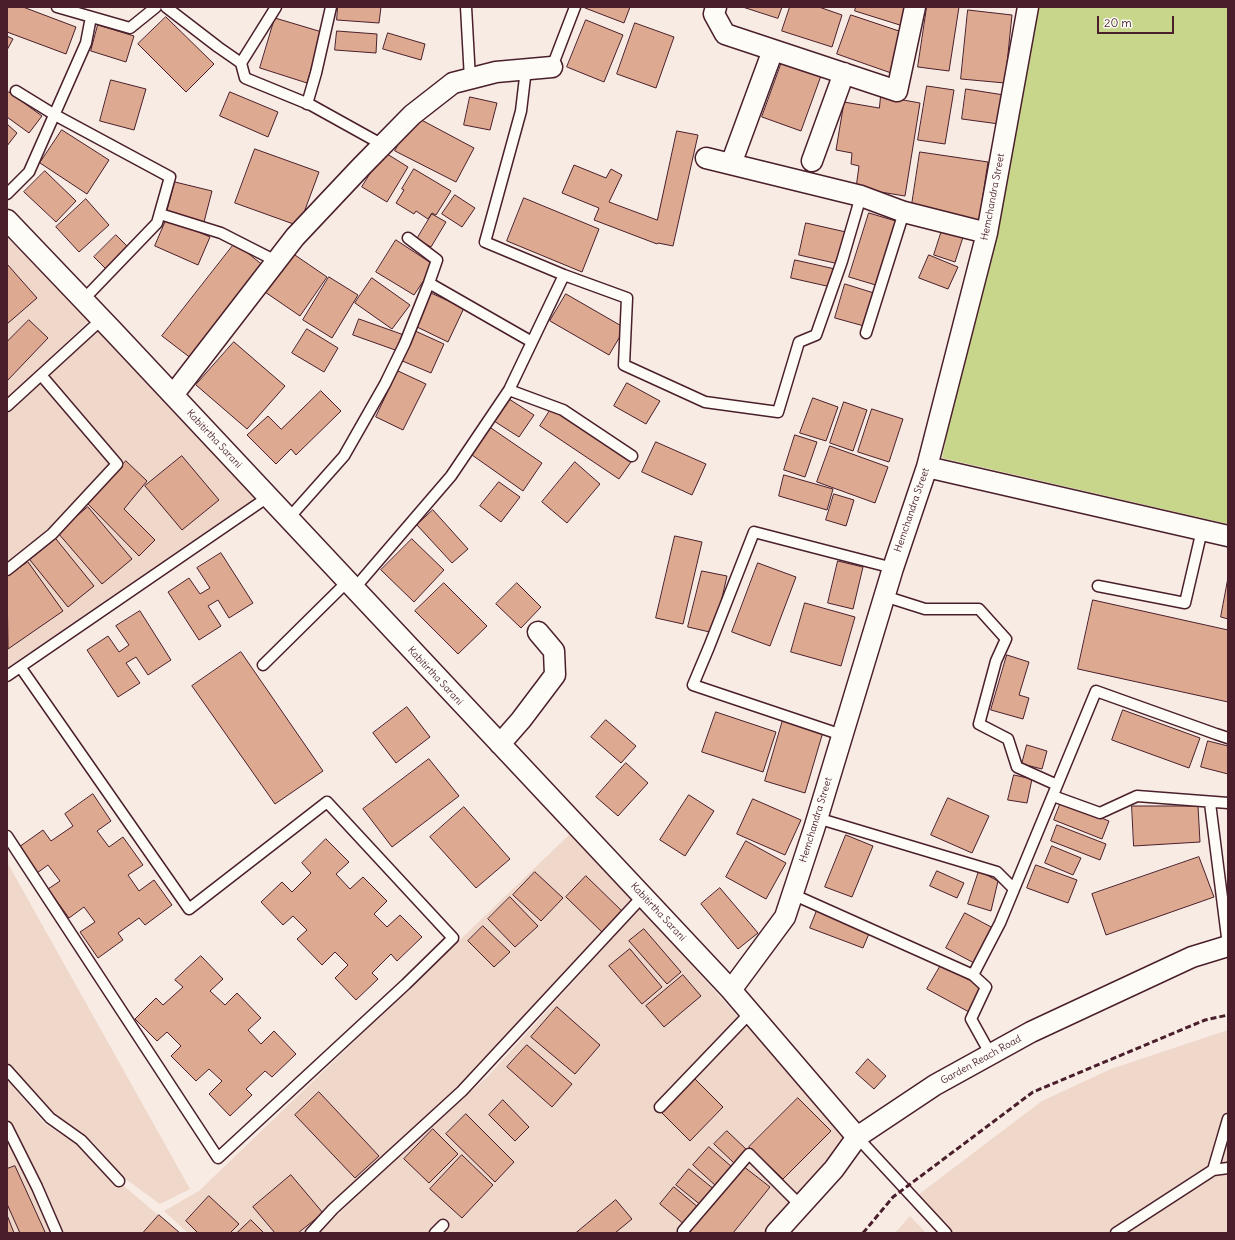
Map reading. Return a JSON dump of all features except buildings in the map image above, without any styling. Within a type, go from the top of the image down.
[{"type":"street","points":[[716,7],[714,14],[725,34],[897,91],[915,7]]},
{"type":"street","name":"Hemchandra Street","points":[[731,990],[785,916],[817,818],[884,596],[927,467],[987,233],[1028,7]]},
{"type":"street","points":[[731,164],[773,50]]},
{"type":"street","points":[[173,395],[295,237],[412,116],[453,83],[496,72],[552,67]]},
{"type":"street","points":[[812,161],[844,73]]},
{"type":"street","points":[[706,158],[860,196],[904,212],[987,233]]},
{"type":"street","name":"Kabitirtha Sarani","points":[[7,220],[102,319],[731,990],[857,1137]]},
{"type":"street","points":[[927,467],[1228,536]]},
{"type":"street","points":[[500,744],[521,720],[555,675],[554,651],[538,632]]},
{"type":"street","name":"Garden Reach Road","points":[[776,1233],[834,1169],[857,1137],[935,1085],[1031,1032],[1185,960],[1228,946]]},
{"type":"lane","points":[[57,7],[130,28],[156,7]]},
{"type":"lane","points":[[166,7],[241,63],[245,78],[307,104],[383,145]]},
{"type":"lane","points":[[241,63],[276,7]]},
{"type":"lane","points":[[307,104],[316,73],[331,7]]},
{"type":"lane","points":[[466,7],[470,79]]},
{"type":"lane","points":[[552,67],[575,7]]},
{"type":"lane","points":[[7,194],[29,172],[86,43],[90,17]]},
{"type":"lane","points":[[526,69],[521,112],[485,242],[626,298],[624,365],[705,402],[778,412],[799,342],[816,335],[842,260],[860,196]]},
{"type":"lane","points":[[16,91],[55,115],[170,178],[157,223],[84,300]]},
{"type":"lane","points":[[866,333],[904,212]]},
{"type":"lane","points":[[160,214],[221,233],[276,261]]},
{"type":"lane","points":[[289,518],[344,456],[385,384],[405,343],[430,283],[437,260],[408,238]]},
{"type":"lane","points":[[263,665],[351,585],[451,476],[509,390],[564,274]]},
{"type":"lane","points":[[430,283],[532,342]]},
{"type":"lane","points":[[7,406],[102,319]]},
{"type":"lane","points":[[7,570],[52,534],[117,464],[41,375]]},
{"type":"lane","points":[[509,390],[563,410],[632,456]]},
{"type":"lane","points":[[7,676],[21,668],[268,497]]},
{"type":"lane","points":[[1098,586],[1185,603],[1202,530]]},
{"type":"lane","points":[[842,735],[693,685],[754,532],[893,568]]},
{"type":"lane","points":[[884,596],[925,609],[979,609],[1006,639],[996,661],[980,724],[1008,739],[1017,767],[1057,785]]},
{"type":"lane","points":[[7,836],[218,1158],[406,984],[453,938],[327,802],[189,909],[21,668]]},
{"type":"lane","points":[[973,975],[1000,923],[1096,691],[1228,738]]},
{"type":"lane","points":[[1053,796],[1100,813],[1138,796],[1228,803]]},
{"type":"lane","points":[[1210,802],[1228,946]]},
{"type":"lane","points":[[817,818],[997,872],[1014,889]]},
{"type":"lane","points":[[792,894],[973,975],[986,987],[971,1019],[991,1054]]},
{"type":"lane","points":[[311,1233],[333,1208],[462,1091],[643,896]]},
{"type":"lane","points":[[660,1107],[750,1013]]},
{"type":"lane","points":[[7,1070],[50,1118],[81,1140],[119,1181]]},
{"type":"lane","points":[[1212,1170],[1228,1119]]},
{"type":"lane","points":[[7,1127],[37,1187],[57,1233]]},
{"type":"lane","points":[[857,1137],[946,1233]]},
{"type":"lane","points":[[682,1231],[749,1154],[801,1206]]},
{"type":"lane","points":[[1116,1233],[1212,1170],[1228,1168]]},
{"type":"lane","points":[[435,1233],[442,1225]]},
{"type":"shaded area","points":[[7,237],[90,320],[7,398]]},
{"type":"shaded area","points":[[102,326],[257,497],[7,668],[7,407]]},
{"type":"shaded area","points":[[572,832],[632,899],[461,1085],[310,1233],[188,1233],[164,1211],[199,1191]]},
{"type":"shaded area","points":[[7,862],[190,1189],[160,1204],[123,1177],[93,1142],[57,1119],[7,1064]]},
{"type":"shaded area","points":[[640,908],[847,1138],[772,1233],[319,1233],[359,1194],[488,1076]]},
{"type":"shaded area","points":[[1228,1030],[1228,1233],[953,1233],[918,1195],[1042,1101],[1111,1069]]},
{"type":"shaded area","points":[[7,1080],[45,1124],[80,1146],[114,1185],[124,1186],[179,1233],[7,1233]]},
{"type":"shaded area","points":[[910,1216],[926,1233],[895,1233]]},
{"type":"green space","points":[[1035,7],[1228,7],[1228,524],[942,458]]},
{"type":"railway","points":[[863,1233],[893,1197],[1033,1092],[1205,1020],[1228,1015]]}]
